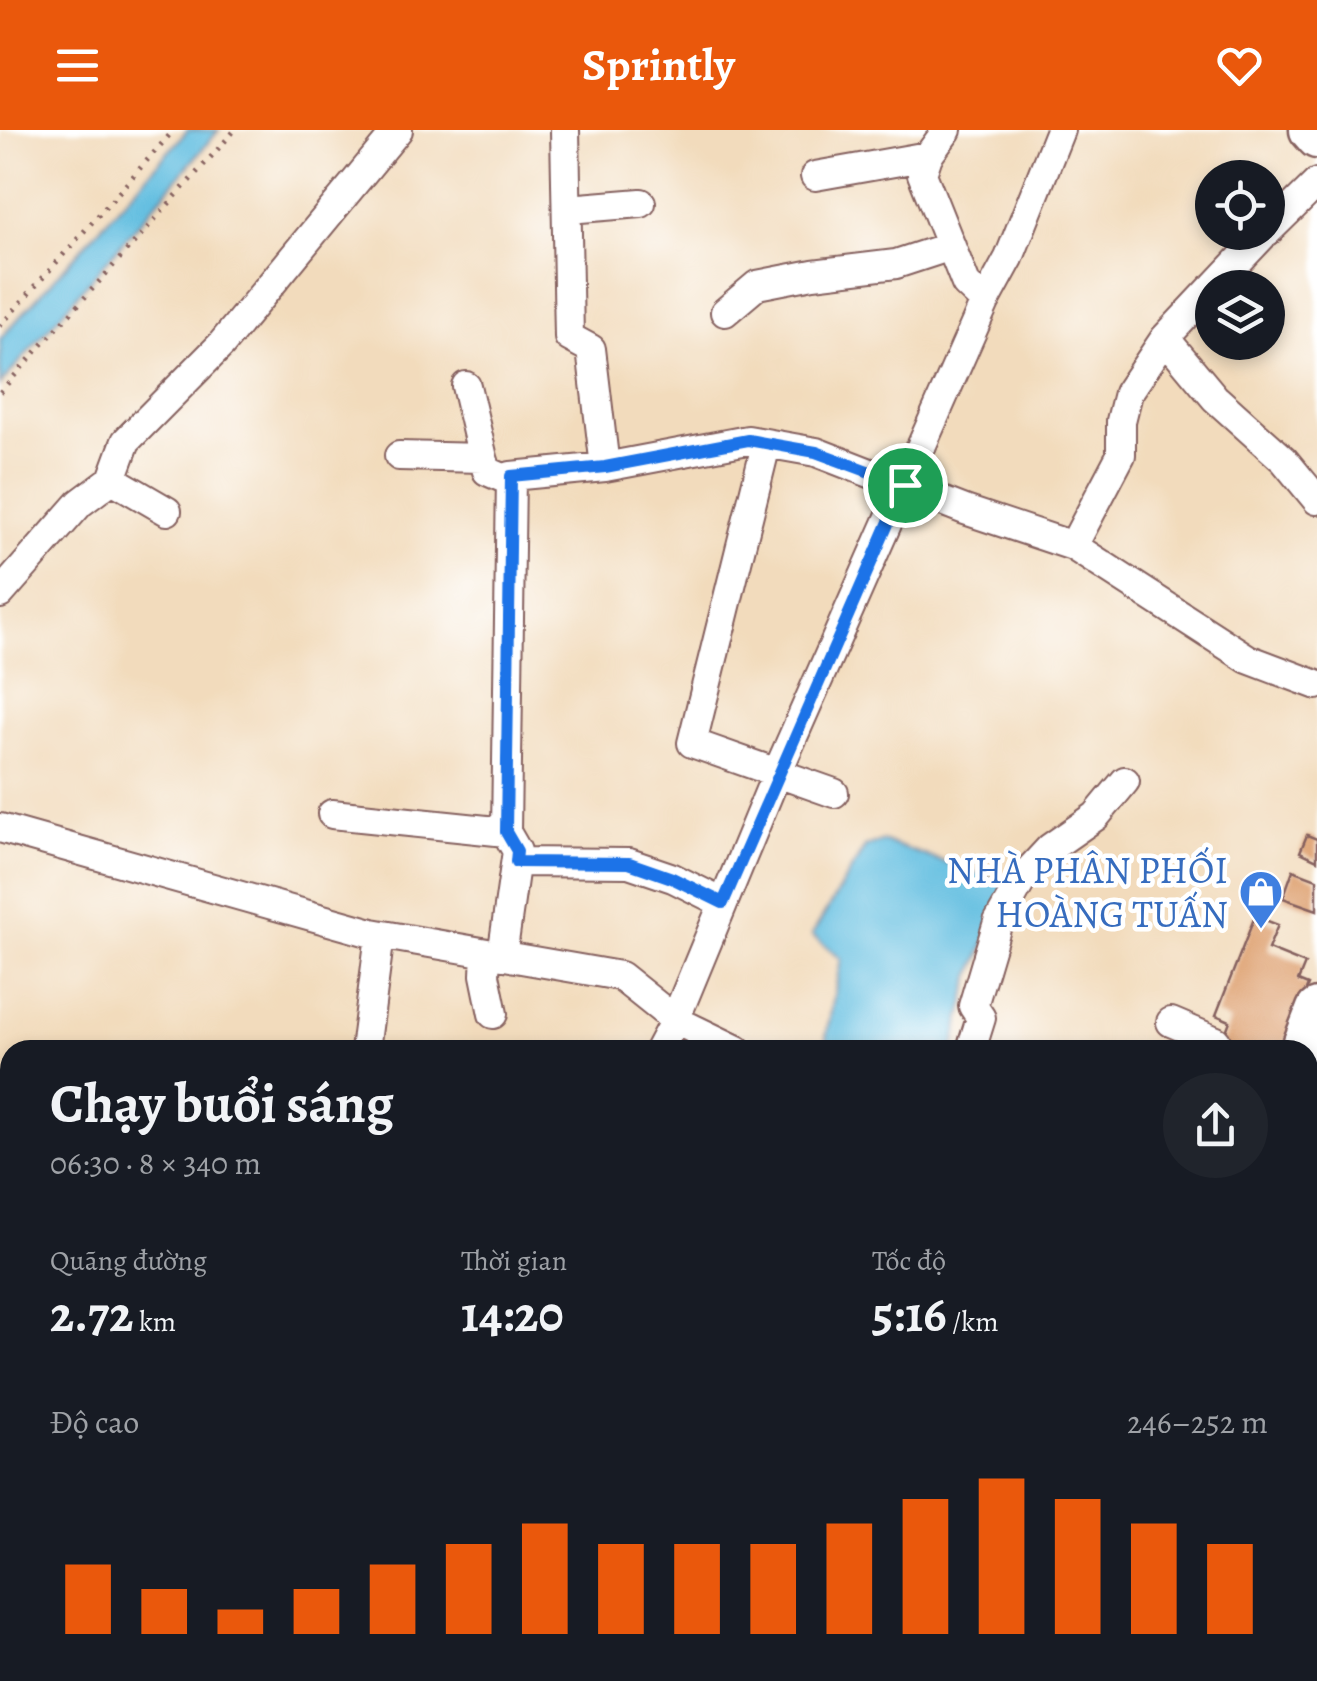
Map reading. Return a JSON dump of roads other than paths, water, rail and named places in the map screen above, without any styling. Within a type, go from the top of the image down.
[{"type":"main road","points":[[1310,130],[1317,138]]},
{"type":"main road","points":[[1305,1040],[1317,1008]]},
{"type":"street","points":[[0,594],[80,503],[112,479],[126,441],[221,345],[398,130]]},
{"type":"street","points":[[565,130],[568,338],[591,348],[605,467]]},
{"type":"street","points":[[946,130],[928,156],[922,174],[966,284],[985,302]]},
{"type":"street","points":[[664,1040],[777,773],[985,302],[1010,258],[1060,130]]},
{"type":"street","points":[[816,176],[928,156]]},
{"type":"street","points":[[1285,214],[1317,182]]},
{"type":"street","points":[[568,208],[641,203]]},
{"type":"street","points":[[725,312],[757,285],[896,264],[951,246]]},
{"type":"street","points":[[1230,270],[1250,250]]},
{"type":"street","points":[[1074,546],[1120,455],[1121,420],[1128,393],[1165,338],[1195,307]]},
{"type":"street","points":[[1165,338],[1203,386],[1284,460],[1317,500]]},
{"type":"street","points":[[466,386],[487,471],[503,478],[605,467],[748,440],[816,452],[966,510],[1074,546],[1248,659],[1317,684]]},
{"type":"street","points":[[766,444],[692,743],[834,793]]},
{"type":"street","points":[[399,456],[483,458]]},
{"type":"street","points":[[493,1014],[485,975],[494,954],[517,851],[506,832],[511,476]]},
{"type":"street","points":[[112,479],[166,511]]},
{"type":"street","points":[[974,1040],[981,1018],[973,1006],[998,922],[1024,876],[1050,848],[1096,816],[1125,780]]},
{"type":"street","points":[[332,814],[506,832]]},
{"type":"street","points":[[0,828],[380,935],[620,976],[675,1020],[717,1040]]},
{"type":"street","points":[[516,862],[629,863],[672,878],[723,903]]},
{"type":"street","points":[[367,1040],[380,935]]},
{"type":"street","points":[[1172,1022],[1216,1040]]},
{"type":"water","points":[[188,130],[219,130],[0,385],[0,339]]},
{"type":"water","points":[[883,841],[1002,882],[1006,894],[971,977],[955,1040],[826,1038],[841,959],[812,935],[865,847]]},
{"type":"place","name":"NHÀ PHÂN PHỐI HOÀNG TUẤN","points":[[1261,930]]}]
